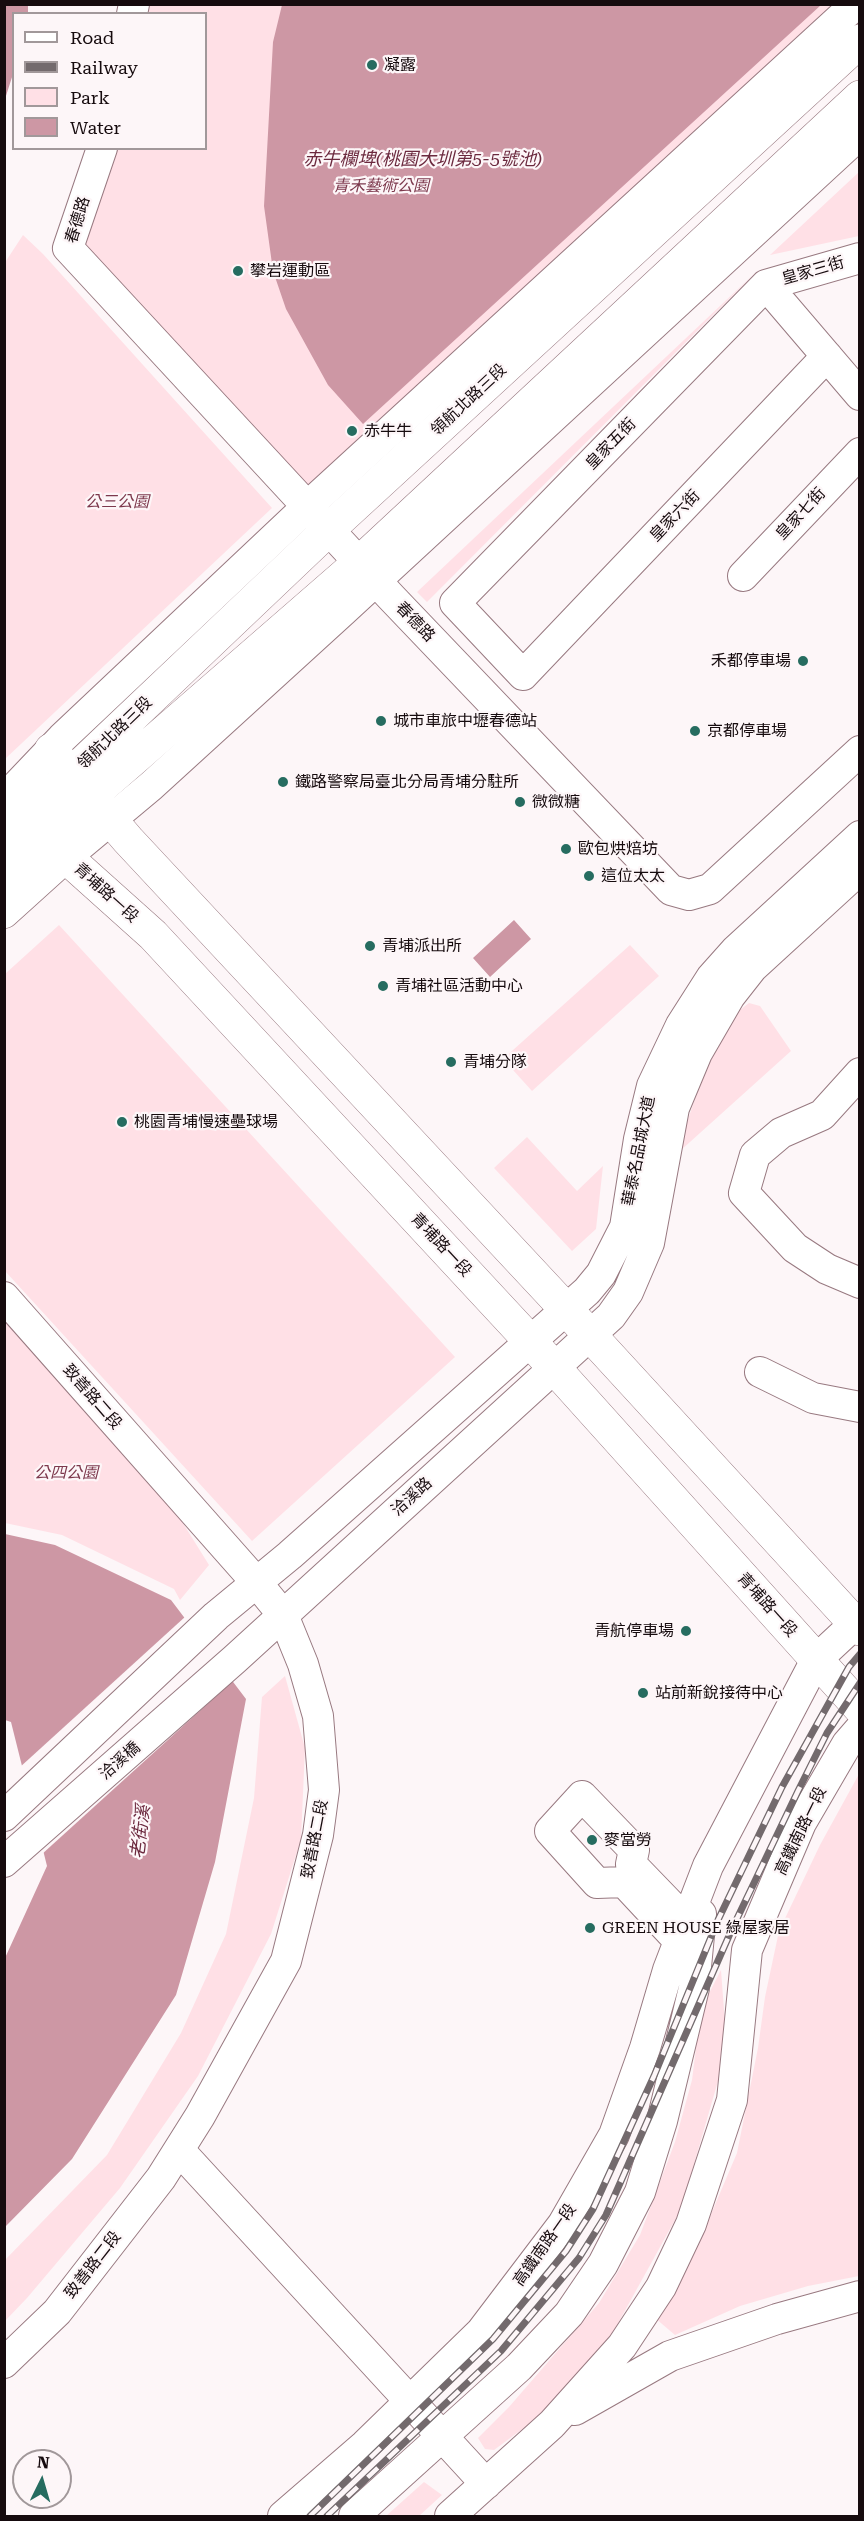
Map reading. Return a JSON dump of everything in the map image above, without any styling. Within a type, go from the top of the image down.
[{"type":"main road","name":"領航北路三段","points":[[92,796],[318,518],[860,41]]},
{"type":"main road","name":"領航北路三段","points":[[4,875],[26,824],[92,796],[201,703],[368,572],[860,97]]},
{"type":"main road","points":[[51,750],[858,1624]]},
{"type":"main road","name":"青埔路一段","points":[[26,824],[153,935],[531,1342],[860,1708]]},
{"type":"street","name":"領航北路三段","points":[[4,913],[26,824],[51,750],[318,518],[856,4]]},
{"type":"street","name":"領航北路三段","points":[[368,572],[860,134]]},
{"type":"street","name":"春德路","points":[[101,150],[68,248],[368,572],[671,890],[689,896],[710,890],[860,751]]},
{"type":"street","name":"皇家三街","points":[[766,285],[860,258]]},
{"type":"street","points":[[766,285],[841,361],[860,395]]},
{"type":"street","name":"皇家五街","points":[[523,675],[455,603],[766,285]]},
{"type":"street","name":"皇家六街","points":[[523,675],[841,361]]},
{"type":"street","name":"皇家七街","points":[[743,576],[860,453]]},
{"type":"street","name":"領航北路三段","points":[[26,824],[92,796]]},
{"type":"street","name":"華泰名品城大道","points":[[566,1310],[587,1291],[601,1274],[625,1227],[639,1139],[652,1086],[681,1025],[711,978],[736,950],[860,836]]},
{"type":"street","name":"華泰名品城大道","points":[[590,1335],[610,1316],[628,1292],[649,1243],[674,1108],[697,1053],[730,996],[752,968],[860,869]]},
{"type":"street","points":[[860,1073],[822,1114],[781,1132],[755,1155],[744,1193],[795,1248],[827,1269],[860,1283]]},
{"type":"street","points":[[860,1090],[831,1121],[787,1144],[767,1162],[757,1190],[804,1240],[860,1268]]},
{"type":"street","name":"致善路二段","points":[[4,1297],[283,1615],[303,1664],[318,1716],[324,1790],[318,1835],[286,1961],[161,2178],[57,2312],[4,2363]]},
{"type":"street","points":[[4,1816],[216,1616],[257,1583],[566,1310]]},
{"type":"street","name":"洽溪路","points":[[235,1659],[590,1335]]},
{"type":"street","points":[[760,1372],[813,1398],[860,1407]]},
{"type":"street","name":"高鐵南路一段","points":[[283,2517],[365,2445],[481,2332],[563,2224],[614,2134],[708,1866],[816,1660],[858,1624]]},
{"type":"street","name":"洽溪橋","points":[[4,1862],[235,1659]]},
{"type":"street","name":"高鐵南路一段","points":[[450,2517],[552,2424],[622,2346],[661,2287],[691,2224],[732,2100],[747,1950],[801,1823],[847,1744],[860,1729]]},
{"type":"street","points":[[582,1796],[634,1850],[631,1864],[683,1932],[624,1882],[597,1883],[550,1832],[582,1796]]},
{"type":"street","name":"高鐵南路一段","points":[[354,2517],[519,2367],[569,2314],[603,2264],[640,2192],[662,2121],[694,1988],[708,1866]]},
{"type":"street","points":[[179,2150],[486,2484]]},
{"type":"street","name":"高鐵南路一段","points":[[552,2424],[670,2356],[777,2319],[860,2296]]},
{"type":"green space","name":"赤牛欄埤(桃園大圳第5-5號池)","points":[[147,5],[842,5],[305,498],[73,247],[106,150],[207,150],[207,12],[144,12]]},
{"type":"green space","points":[[859,172],[859,236],[770,255]]},
{"type":"green space","name":"公三公園","points":[[23,235],[43,254],[272,508],[5,759],[4,264]]},
{"type":"green space","points":[[756,272],[427,602],[417,592]]},
{"type":"green space","name":"桃園青埔慢速壘球場","points":[[59,925],[455,1357],[252,1541],[5,1271],[5,974]]},
{"type":"green space","points":[[630,945],[659,976],[532,1091],[503,1059]]},
{"type":"green space","points":[[749,1003],[760,1006],[791,1051],[680,1151],[686,1125],[704,1073],[736,1013]]},
{"type":"green space","points":[[527,1137],[577,1191],[603,1166],[596,1229],[572,1251],[494,1168]]},
{"type":"green space","name":"公四公園","points":[[4,1309],[158,1483],[209,1565],[180,1600],[174,1589],[62,1535],[5,1523]]},
{"type":"green space","points":[[285,1676],[305,1748],[301,1839],[271,1934],[198,2076],[120,2188],[5,2321],[5,2260],[107,2155],[181,2033],[226,1934],[254,1798],[262,1697]]},
{"type":"green space","points":[[859,1774],[859,2276],[808,2286],[740,2306],[675,2335],[655,2318],[698,2245],[737,2153],[779,1931],[820,1845]]},
{"type":"green space","points":[[721,1970],[727,2050],[681,2209],[606,2345],[540,2416],[494,2450],[485,2449],[478,2438],[509,2407],[599,2303],[640,2235],[675,2142],[692,2080],[701,2009]]},
{"type":"green space","points":[[424,2482],[442,2495],[419,2516],[386,2516]]},
{"type":"water","points":[[5,4],[28,5],[28,12],[12,12],[12,77],[5,99]]},
{"type":"water","name":"赤牛欄埤(桃園大圳第5-5號池)","points":[[282,4],[821,5],[363,424],[328,385],[286,309],[273,271],[264,206],[273,42]]},
{"type":"water","points":[[514,920],[531,939],[490,977],[473,958]]},
{"type":"water","name":"老街溪","points":[[5,1534],[55,1545],[171,1600],[246,1699],[215,1862],[176,1995],[72,2159],[5,2227],[5,1958],[47,1866],[11,1722],[5,1720]]},
{"type":"pier","points":[[186,1616],[235,1679],[41,1855],[19,1768]]},
{"type":"railway","points":[[310,2516],[493,2339],[566,2251],[593,2209],[654,2076],[718,1920],[782,1787],[849,1667],[860,1654]]},
{"type":"railway","points":[[327,2516],[501,2351],[579,2258],[606,2215],[732,1929],[798,1791],[827,1733],[860,1683]]},
{"type":"place","name":"凝露","points":[[372,65]]},
{"type":"place","name":"攀岩運動區","points":[[238,271]]},
{"type":"place","name":"赤牛牛","points":[[352,431]]},
{"type":"place","name":"禾都停車場","points":[[803,661]]},
{"type":"place","name":"城市車旅中壢春德站","points":[[381,721]]},
{"type":"place","name":"京都停車場","points":[[695,731]]},
{"type":"place","name":"鐵路警察局臺北分局青埔分駐所","points":[[283,782]]},
{"type":"place","name":"微微糖","points":[[520,802]]},
{"type":"place","name":"歐包烘焙坊","points":[[566,849]]},
{"type":"place","name":"這位太太","points":[[589,876]]},
{"type":"place","name":"青埔派出所","points":[[370,946]]},
{"type":"place","name":"青埔社區活動中心","points":[[383,986]]},
{"type":"place","name":"青埔分隊","points":[[451,1062]]},
{"type":"place","name":"桃園青埔慢速壘球場","points":[[122,1122]]},
{"type":"place","name":"青航停車場","points":[[686,1631]]},
{"type":"place","name":"站前新銳接待中心","points":[[643,1693]]},
{"type":"place","name":"麥當勞","points":[[592,1840]]},
{"type":"place","name":"GREEN HOUSE 綠屋家居","points":[[590,1928]]},
{"type":"park label","name":"青禾藝術公園","points":[[381,186]]}]
